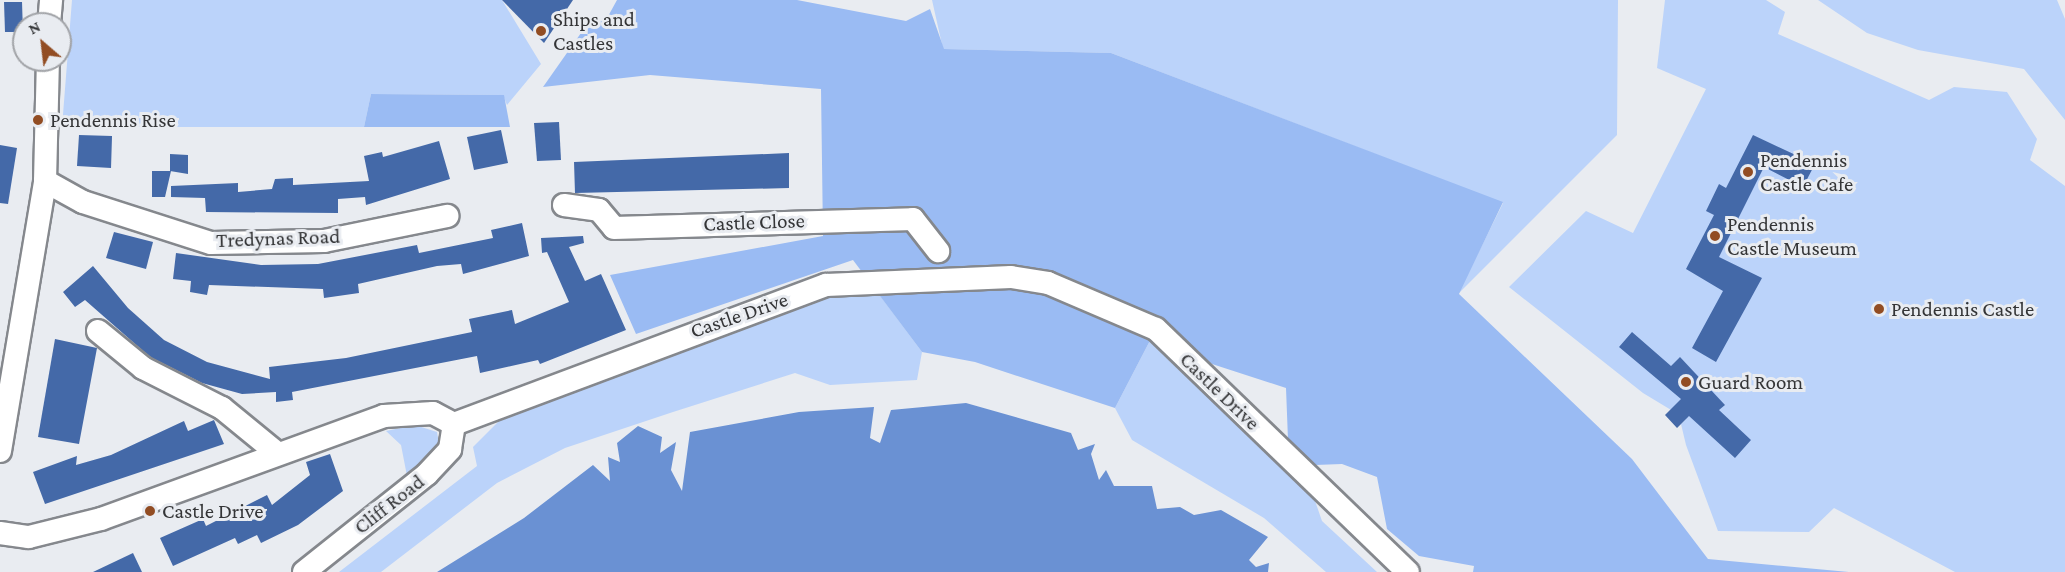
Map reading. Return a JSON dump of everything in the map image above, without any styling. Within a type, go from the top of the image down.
[{"type":"street","points":[[0,451],[45,181],[48,72]]},
{"type":"street","name":"Tredynas Road","points":[[45,181],[83,202],[212,243],[324,242],[447,216]]},
{"type":"street","name":"Castle Close","points":[[564,205],[599,210],[614,228],[913,219],[938,251]]},
{"type":"street","name":"Castle Drive","points":[[454,424],[770,303],[826,285],[880,279],[966,275],[1048,283],[1156,329],[1408,572]]},
{"type":"street","points":[[98,331],[143,368],[222,408],[277,453]]},
{"type":"street","points":[[0,533],[29,537],[60,531],[384,416],[433,413],[454,424]]},
{"type":"street","name":"Cliff Road","points":[[304,572],[427,474],[450,449],[454,424]]},
{"type":"shaded area","points":[[72,0],[502,0],[541,64],[507,105],[503,95],[371,94],[364,127],[62,127],[66,72],[72,72]]},
{"type":"shaded area","points":[[617,0],[797,0],[906,21],[930,9],[944,49],[1111,53],[1503,202],[1459,294],[1632,459],[1708,559],[1849,572],[1473,572],[1474,566],[1419,556],[1387,529],[1377,477],[1342,464],[1315,465],[1288,440],[1286,388],[1212,364],[1156,329],[1115,408],[975,362],[922,352],[853,260],[636,334],[610,275],[823,236],[821,89],[650,75],[543,87],[588,23],[606,20]]},
{"type":"shaded area","points":[[932,0],[1618,0],[1617,135],[1458,294],[1503,203],[1111,53],[943,49]]},
{"type":"shaded area","points":[[1665,0],[1766,0],[1785,12],[1778,34],[1929,100],[1954,87],[2007,92],[2037,139],[2030,160],[2065,186],[2065,572],[1955,572],[1834,508],[1809,532],[1718,531],[1686,445],[1681,424],[1686,419],[1643,393],[1509,287],[1586,211],[1633,233],[1706,89],[1657,68]]},
{"type":"shaded area","points":[[1818,0],[2057,0],[2065,19],[2065,120],[2024,69],[1918,50],[1867,33]]},
{"type":"shaded area","points":[[371,94],[504,95],[510,127],[364,127]]},
{"type":"shaded area","points":[[878,293],[922,352],[917,380],[830,385],[795,373],[673,412],[565,448],[497,483],[381,572],[339,572],[477,466],[473,447],[503,417],[770,303]]},
{"type":"shaded area","points":[[1156,329],[1313,495],[1322,521],[1377,572],[1326,572],[1264,518],[1132,440],[1115,408]]},
{"type":"shaded area","points":[[966,403],[1071,433],[1078,450],[1095,444],[1091,454],[1099,480],[1106,470],[1114,486],[1152,486],[1157,509],[1180,507],[1194,515],[1221,510],[1268,537],[1249,560],[1256,567],[1269,563],[1268,572],[437,572],[524,518],[593,465],[610,481],[608,457],[620,462],[617,443],[638,426],[662,437],[660,453],[676,442],[671,470],[682,491],[690,432],[799,412],[874,407],[870,438],[880,443],[891,410]]},
{"type":"shaded area","points":[[415,425],[437,432],[439,444],[407,476],[401,445],[386,431]]},
{"type":"building","name":"Ships and Castles","points":[[502,0],[573,0],[544,43]]},
{"type":"building","points":[[4,2],[22,2],[22,12],[12,12],[12,32],[5,32]]},
{"type":"building","points":[[559,122],[561,160],[537,161],[534,123]]},
{"type":"building","points":[[501,130],[508,163],[474,170],[467,137]]},
{"type":"building","points":[[79,135],[112,136],[111,168],[77,166]]},
{"type":"building","points":[[1753,135],[1815,164],[1803,187],[1764,167],[1719,257],[1762,278],[1716,362],[1692,348],[1723,291],[1686,269],[1714,215],[1706,211],[1719,184],[1726,188]]},
{"type":"building","points":[[439,141],[450,179],[366,205],[365,197],[338,199],[338,213],[206,212],[205,198],[171,197],[171,186],[238,183],[238,192],[272,189],[275,179],[293,178],[293,185],[369,181],[364,156],[382,152],[383,157]]},
{"type":"building","points":[[0,145],[17,148],[8,204],[0,203]]},
{"type":"building","points":[[789,153],[789,188],[575,193],[574,162]]},
{"type":"building","points":[[170,154],[188,155],[188,174],[170,171]]},
{"type":"building","points":[[152,171],[171,171],[165,197],[152,197]]},
{"type":"building","points":[[522,223],[529,256],[463,274],[461,264],[437,266],[358,284],[359,293],[324,298],[323,289],[209,285],[207,295],[190,292],[191,281],[173,279],[176,253],[261,265],[318,264],[417,245],[419,253],[493,238],[491,230]]},
{"type":"building","points":[[114,232],[153,242],[146,269],[106,258]]},
{"type":"building","points":[[583,236],[584,243],[569,247],[585,281],[601,274],[626,330],[540,364],[538,360],[480,373],[477,356],[292,392],[293,400],[276,402],[276,392],[242,394],[202,383],[150,357],[85,300],[75,307],[63,292],[93,266],[128,308],[164,340],[207,362],[270,379],[269,367],[346,358],[472,332],[469,319],[512,310],[515,324],[569,302],[547,252],[542,253],[541,238]]},
{"type":"building","points":[[1632,332],[1671,366],[1680,357],[1725,405],[1719,410],[1751,440],[1735,458],[1689,416],[1677,428],[1665,415],[1681,399],[1619,347]]},
{"type":"building","points":[[55,339],[97,348],[79,444],[38,437]]},
{"type":"building","points":[[214,420],[224,444],[45,504],[33,472],[77,456],[76,465],[111,455],[184,421],[188,431]]},
{"type":"building","points":[[330,454],[343,491],[298,525],[261,543],[257,535],[238,544],[235,538],[173,566],[160,538],[203,519],[206,526],[267,495],[272,505],[310,475],[306,462]]},
{"type":"building","points":[[133,553],[142,572],[93,572]]},
{"type":"place","name":"Ships and Castles","points":[[541,31]]},
{"type":"place","name":"Pendennis Rise","points":[[38,120]]},
{"type":"place","name":"Pendennis Castle Cafe","points":[[1748,172]]},
{"type":"place","name":"Pendennis Castle Museum","points":[[1715,236]]},
{"type":"place","name":"Pendennis Castle","points":[[1879,309]]},
{"type":"place","name":"Guard Room","points":[[1686,382]]},
{"type":"place","name":"Castle Drive","points":[[150,511]]}]
